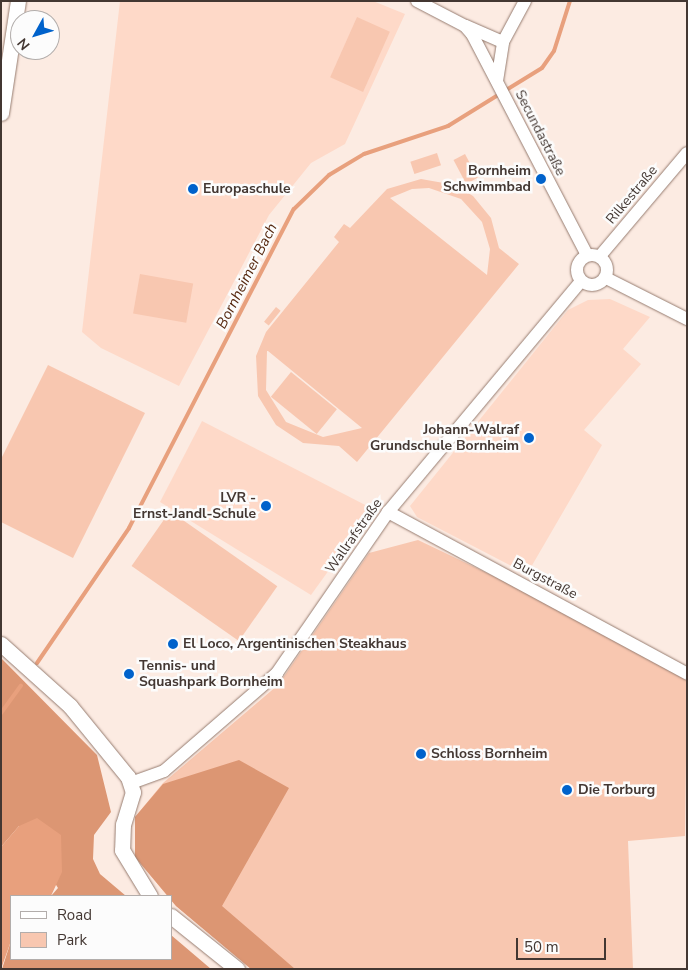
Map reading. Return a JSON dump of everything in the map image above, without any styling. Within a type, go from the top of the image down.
[{"type":"street","points":[[1,113],[18,1]]},
{"type":"street","points":[[417,1],[465,26],[503,42]]},
{"type":"street","points":[[498,82],[503,42],[525,1]]},
{"type":"street","name":"Secundastraße","points":[[465,26],[498,82],[507,105],[594,256],[607,264],[606,278]]},
{"type":"street","name":"Rilkestraße","points":[[594,256],[687,153]]},
{"type":"street","points":[[594,256],[577,266],[581,281],[594,286],[606,278],[686,317]]},
{"type":"street","name":"Wallrafstraße","points":[[131,783],[164,771],[277,673],[388,512],[581,281]]},
{"type":"street","name":"Burgstraße","points":[[388,512],[687,674]]},
{"type":"street","points":[[1,644],[70,706],[131,783],[132,800],[122,824],[122,850],[149,895]]},
{"type":"street","points":[[172,917],[237,969]]},
{"type":"shaded area","name":"Europaschule","points":[[120,1],[373,1],[405,14],[345,144],[311,163],[269,215],[179,386],[101,348],[82,332]]},
{"type":"shaded area","name":"Johann-Walraf Grundschule Bornheim","points":[[610,299],[650,317],[623,349],[641,364],[584,430],[602,445],[527,574],[417,517],[410,506],[568,310],[588,300]]},
{"type":"shaded area","name":"LVR - Ernst-Jandl-Schule","points":[[202,421],[373,509],[311,595],[160,502]]},
{"type":"shaded area","points":[[1,658],[97,755],[111,812],[94,835],[93,859],[100,874],[125,895],[52,895],[58,888],[19,826],[1,847]]},
{"type":"shaded area","points":[[239,760],[289,788],[222,906],[295,969],[251,969],[176,906],[172,901],[172,895],[167,895],[135,857],[135,817],[163,784]]},
{"type":"shaded area","points":[[37,818],[61,835],[62,872],[51,895],[10,895],[10,944],[1,969],[1,847],[19,826]]},
{"type":"shaded area","points":[[172,936],[211,969],[2,969],[10,944],[10,960],[172,960]]},
{"type":"green space","points":[[357,17],[390,32],[363,92],[330,77]]},
{"type":"green space","points":[[437,153],[441,165],[414,174],[410,162]]},
{"type":"green space","points":[[465,154],[478,178],[466,184],[454,160]]},
{"type":"green space","points":[[421,179],[455,185],[473,196],[491,218],[499,248],[519,264],[357,462],[339,446],[303,443],[276,425],[258,396],[256,356],[266,332],[339,242],[334,237],[344,224],[350,228],[387,189]],"holes":[[[429,188],[461,199],[482,222],[490,249],[487,275],[390,198],[412,189]],[[268,351],[362,428],[323,437],[286,422],[266,390]]]},
{"type":"green space","points":[[140,274],[193,283],[186,323],[133,313]]},
{"type":"green space","points":[[276,307],[281,311],[269,326],[264,322]]},
{"type":"green space","points":[[48,365],[145,413],[73,558],[1,522],[1,459]]},
{"type":"green space","points":[[291,372],[337,409],[317,434],[271,397]]},
{"type":"green space","points":[[170,511],[277,586],[239,641],[132,566]]},
{"type":"green space","points":[[418,540],[550,603],[687,680],[685,836],[628,841],[633,969],[251,969],[176,906],[172,901],[172,895],[167,895],[135,857],[135,817],[163,783],[278,685],[369,553]]},
{"type":"waterway","name":"Bornheimer Bach","points":[[37,663],[129,528],[294,209],[329,175],[364,154],[448,126],[542,68],[554,51],[570,1]]},
{"type":"waterway","name":"Bornheimer Bach","points":[[1,713],[21,685]]},
{"type":"place","name":"Bornheim Schwimmbad","points":[[541,179]]},
{"type":"place","name":"Europaschule","points":[[193,189]]},
{"type":"place","name":"Johann-Walraf Grundschule Bornheim","points":[[529,438]]},
{"type":"place","name":"LVR - Ernst-Jandl-Schule","points":[[266,506]]},
{"type":"place","name":"El Loco, Argentinischen Steakhaus","points":[[173,644]]},
{"type":"place","name":"Tennis- und Squashpark Bornheim","points":[[129,674]]},
{"type":"place","name":"Schloss Bornheim","points":[[421,754]]},
{"type":"place","name":"Die Torburg","points":[[567,790]]}]
